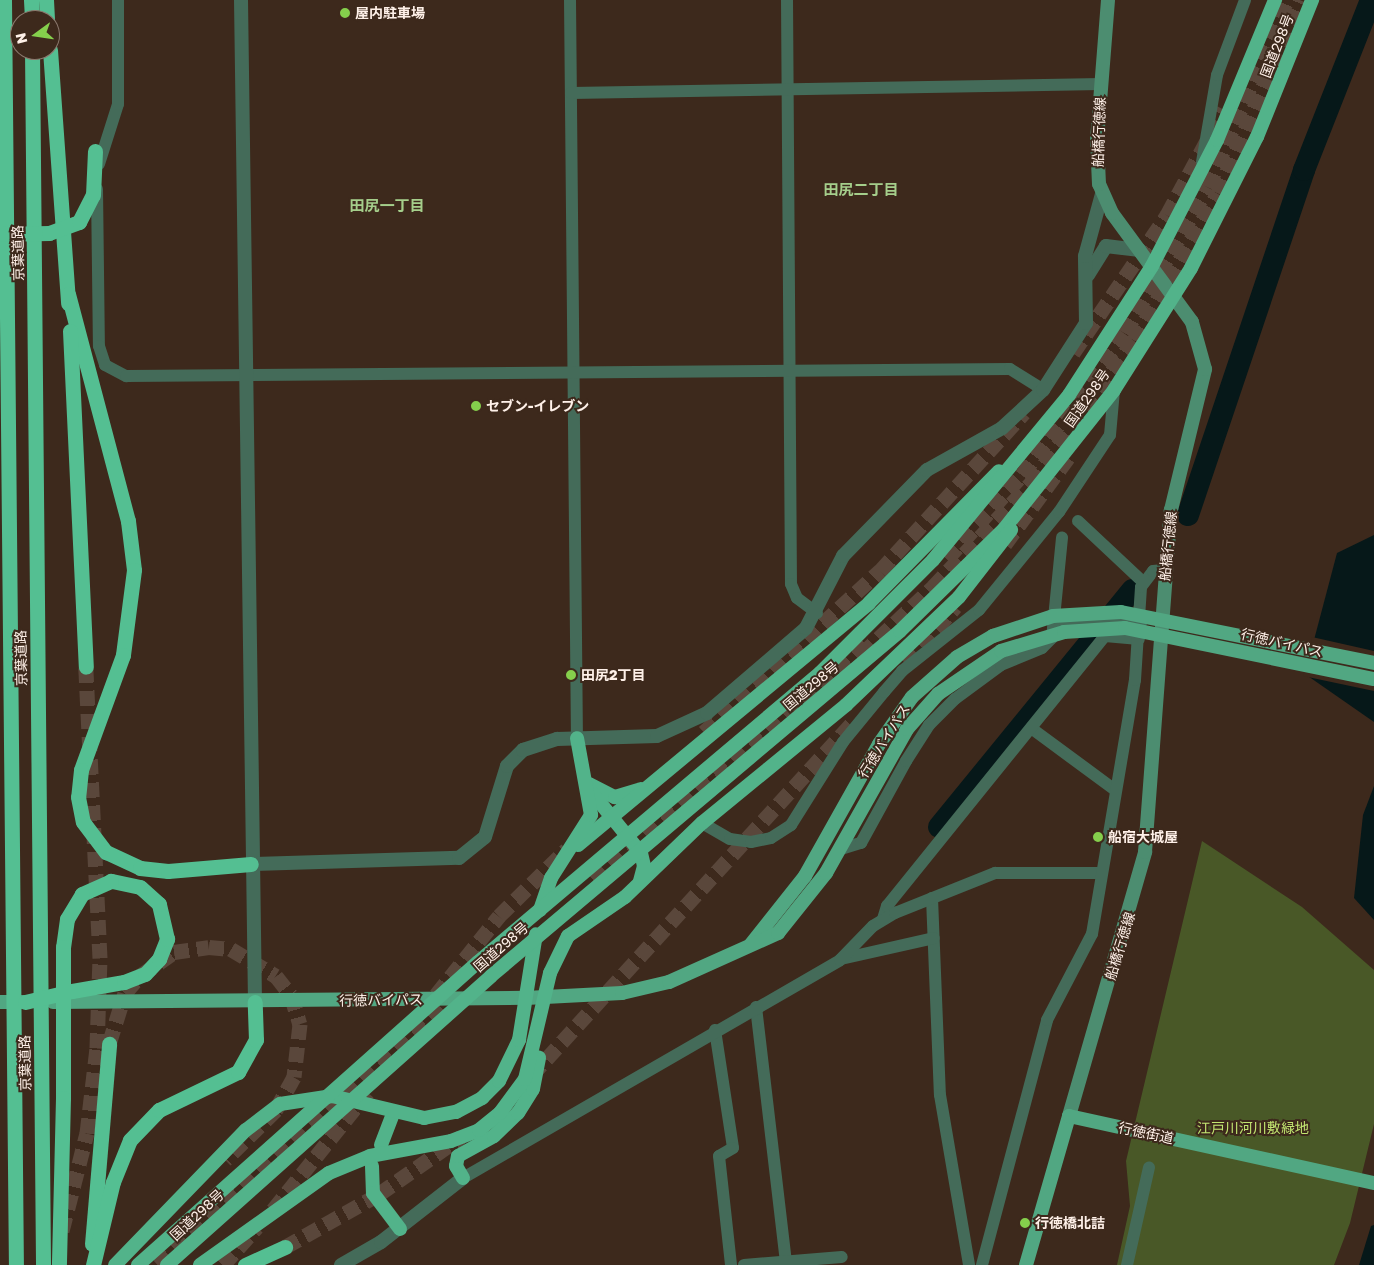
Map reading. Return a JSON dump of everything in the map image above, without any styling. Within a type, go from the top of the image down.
[{"type":"highway","name":"京葉道路","points":[[4,0],[16,1265]]},
{"type":"highway","name":"国道298号","points":[[138,1265],[421,1012],[793,697],[880,616],[966,523],[1044,428],[1152,266],[1198,181],[1275,0]]},
{"type":"highway","name":"国道298号","points":[[167,1265],[386,1067],[900,632],[1035,494],[1114,390],[1175,296],[1242,170],[1312,0]]},
{"type":"highway","name":"京葉道路","points":[[32,60],[43,1265]]},
{"type":"highway","points":[[51,60],[68,294],[86,667]]},
{"type":"highway","points":[[0,234],[50,233],[79,222],[93,195],[95,151]]},
{"type":"highway","points":[[68,294],[126,514],[134,570],[123,655],[80,770],[78,797],[83,822],[106,852],[140,868],[168,871],[250,864]]},
{"type":"highway","points":[[557,867],[870,603],[1044,428]]},
{"type":"highway","points":[[200,1265],[350,1162],[451,1141],[479,1130],[518,1092],[538,1034],[554,960],[568,936],[638,884],[702,823],[810,737],[932,626],[999,550],[1035,494]]},
{"type":"highway","points":[[115,1265],[262,1116],[290,1100],[332,1096],[393,1113],[436,1118],[482,1098],[499,1081],[514,1054],[526,998],[542,902],[557,867],[589,822],[577,738]]},
{"type":"highway","points":[[584,781],[615,797],[655,783]]},
{"type":"highway","points":[[584,781],[644,859],[638,884]]},
{"type":"highway","points":[[25,1002],[73,997],[135,979],[159,959],[167,939],[166,920],[147,891],[119,881],[96,885],[75,902],[64,927],[59,1265]]},
{"type":"highway","points":[[92,1265],[113,1182],[130,1140],[159,1110],[238,1072],[256,1040],[255,1002]]},
{"type":"highway","points":[[463,1178],[456,1166],[458,1156],[507,1125],[530,1097],[538,1068],[538,1034]]},
{"type":"highway","points":[[92,1265],[109,1044]]},
{"type":"highway","points":[[381,1145],[393,1113]]},
{"type":"highway","points":[[372,1166],[373,1193],[400,1229]]},
{"type":"highway","points":[[246,1265],[285,1247]]},
{"type":"main road","name":"船橋行徳線","points":[[1069,1116],[1145,852],[1162,664],[1164,570],[1171,510],[1205,369],[1195,328],[1175,296],[1140,250],[1102,194],[1096,161],[1108,0]]},
{"type":"main road","name":"行徳バイパス","points":[[751,944],[805,876],[894,721],[925,683],[976,646],[1024,624],[1079,612],[1137,613],[1374,663]]},
{"type":"main road","name":"行徳バイパス","points":[[73,997],[255,1002],[545,998],[622,993],[669,982],[705,970],[751,944],[778,933],[794,916],[841,848],[907,729],[938,694],[986,659],[1046,636],[1086,628],[1154,631],[1374,679]]},
{"type":"main road","points":[[0,1002],[25,1002]]},
{"type":"main road","name":"行徳街道","points":[[1069,1116],[1374,1184]]},
{"type":"main road","points":[[1026,1265],[1069,1116]]},
{"type":"street","points":[[118,0],[118,104],[99,156],[96,219],[101,356],[111,370],[126,376],[573,374],[1010,369],[1043,390]]},
{"type":"street","points":[[241,0],[250,864],[255,1002]]},
{"type":"street","points":[[570,0],[577,738]]},
{"type":"street","points":[[787,0],[788,372],[791,584],[797,598],[817,614]]},
{"type":"street","points":[[1198,181],[1217,75],[1245,0]]},
{"type":"street","points":[[571,93],[788,86],[1101,84]]},
{"type":"street","points":[[250,864],[459,858],[485,837],[508,766],[537,743],[577,738],[657,736],[692,722],[791,642],[817,614],[843,556],[927,470],[1002,428],[1043,390],[1086,323],[1088,276],[1085,256],[1102,194]]},
{"type":"street","points":[[1088,276],[1106,246],[1140,250]]},
{"type":"street","points":[[702,823],[730,839],[751,842],[771,838],[790,824],[844,742],[884,692],[909,665],[979,610],[1059,512],[1110,435],[1114,390]]},
{"type":"street","points":[[1078,521],[1142,582]]},
{"type":"street","points":[[841,848],[861,843],[929,725],[976,681],[1042,648],[1052,638],[1062,536]]},
{"type":"street","points":[[982,1265],[1047,1020],[1092,934],[1135,680],[1141,622],[1142,582],[1153,571],[1164,570]]},
{"type":"street","points":[[1054,626],[1085,621],[1141,622]]},
{"type":"street","points":[[883,919],[888,906],[1105,636],[1139,639]]},
{"type":"street","points":[[1031,728],[1115,790]]},
{"type":"street","points":[[341,1265],[356,1262],[463,1178],[715,1030],[840,960],[883,919],[995,873],[1102,874]]},
{"type":"street","points":[[932,898],[940,1095],[969,1265]]},
{"type":"street","points":[[840,960],[934,938]]},
{"type":"street","points":[[756,1007],[786,1263]]},
{"type":"street","points":[[715,1030],[733,1148],[720,1156],[731,1265]]},
{"type":"street","points":[[1127,1265],[1149,1167]]},
{"type":"street","points":[[744,1265],[842,1257]]},
{"type":"green space","name":"江戸川河川敷緑地","points":[[1202,841],[1302,907],[1374,970],[1374,1124],[1350,1223],[1334,1265],[1117,1265],[1130,1206],[1126,1161]]},
{"type":"shaded area","points":[[1374,535],[1374,722],[1305,674],[1337,553]]},
{"type":"shaded area","points":[[1374,786],[1374,920],[1354,898],[1363,815]]},
{"type":"shaded area","points":[[1374,1225],[1374,1265],[1359,1265],[1371,1226]]},
{"type":"pier","points":[[1312,637],[1374,651],[1374,691],[1303,676]]},
{"type":"waterway","points":[[1188,515],[1304,170],[1371,0]]},
{"type":"waterway","points":[[939,827],[1132,590]]},
{"type":"tunnel","points":[[947,559],[1022,475],[1125,333],[1208,187],[1287,0]]},
{"type":"tunnel","points":[[862,654],[933,587],[1031,483],[1134,340],[1218,193],[1300,0]]},
{"type":"tunnel","points":[[1073,353],[1167,215],[1224,109]]},
{"type":"tunnel","points":[[704,732],[880,571],[1024,413]]},
{"type":"tunnel","points":[[1005,544],[1068,458]]},
{"type":"tunnel","points":[[907,664],[955,607]]},
{"type":"tunnel","points":[[590,876],[866,641]]},
{"type":"tunnel","points":[[62,1231],[87,1133],[97,1048],[100,958],[86,667]]},
{"type":"tunnel","points":[[531,1076],[854,721]]},
{"type":"tunnel","points":[[436,995],[499,916],[567,849]]},
{"type":"tunnel","points":[[109,1044],[125,993],[140,976],[174,952],[209,947],[231,949],[276,976],[291,995],[300,1024],[294,1077],[276,1110],[225,1160]]},
{"type":"tunnel","points":[[158,1265],[452,1002]]},
{"type":"tunnel","points":[[273,1210],[368,1092]]},
{"type":"tunnel","points":[[285,1247],[379,1194],[461,1137]]},
{"type":"tunnel","points":[[223,1265],[257,1227]]},
{"type":"place","name":"屋内駐車場","points":[[345,13]]},
{"type":"place","name":"セブン-イレブン","points":[[476,406]]},
{"type":"place","name":"田尻2丁目","points":[[571,675]]},
{"type":"place","name":"船宿大城屋","points":[[1098,837]]},
{"type":"place","name":"行徳橋北詰","points":[[1025,1223]]},
{"type":"district","name":"田尻二丁目","points":[[861,190]]},
{"type":"district","name":"田尻一丁目","points":[[387,206]]}]
